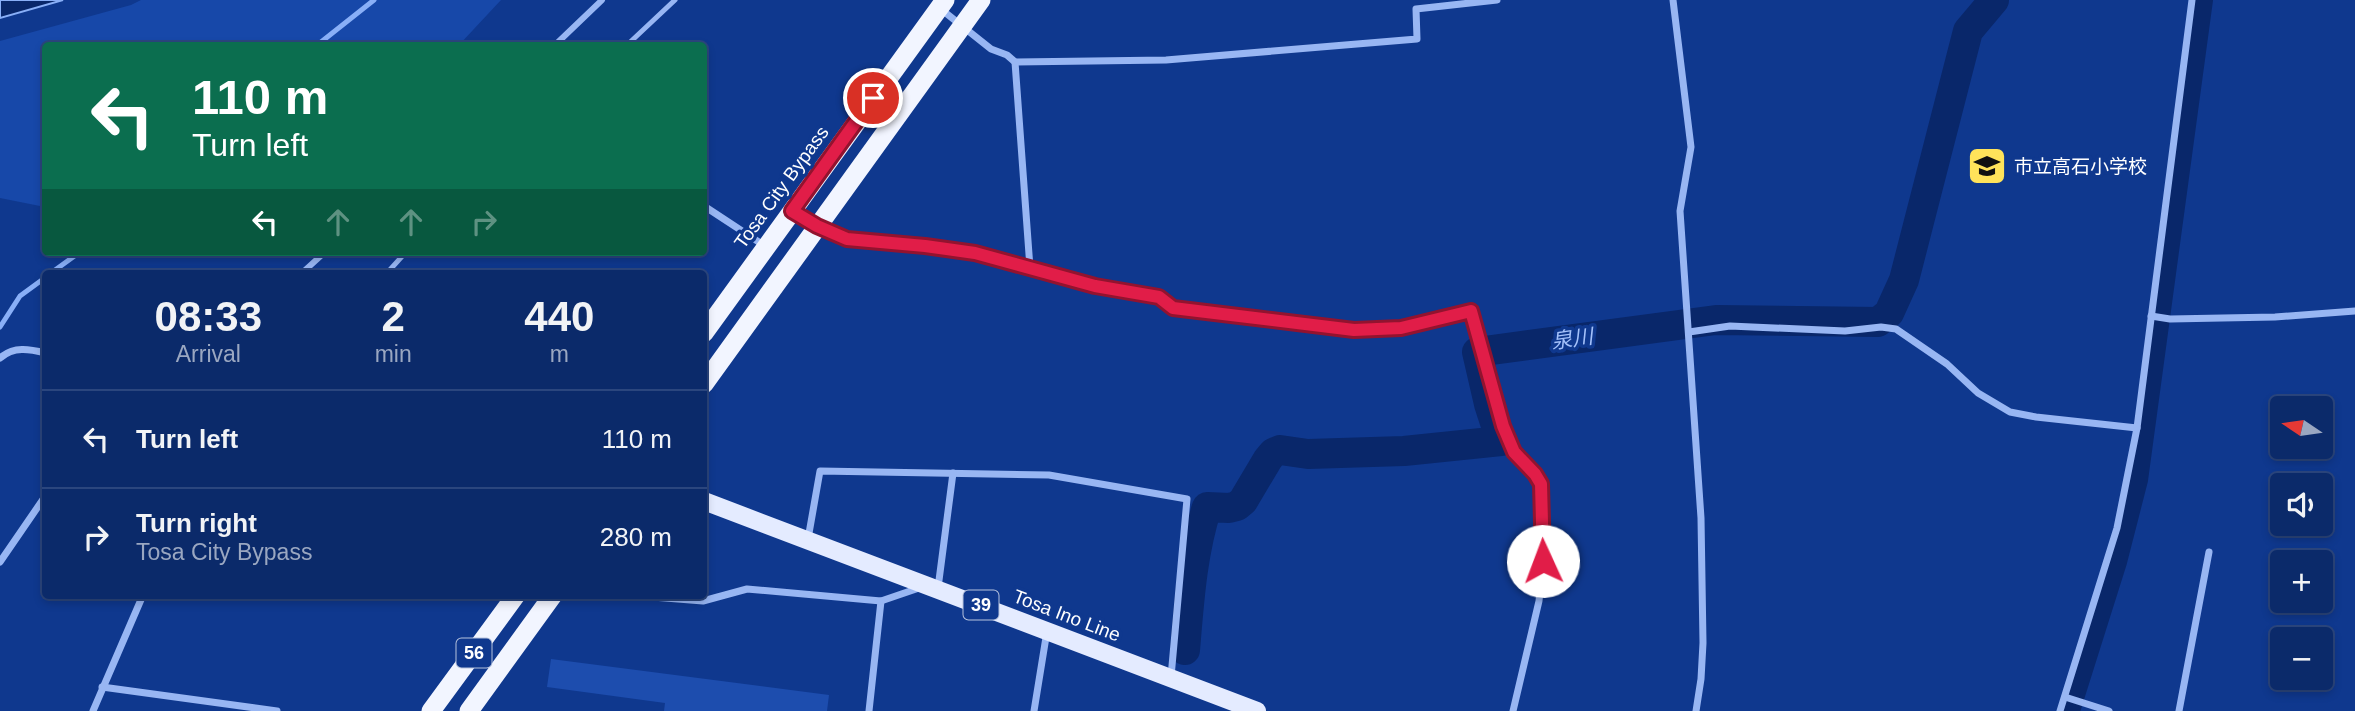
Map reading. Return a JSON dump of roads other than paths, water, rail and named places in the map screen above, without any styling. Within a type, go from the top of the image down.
[{"type":"highway","points":[[707,380],[981,0]]},
{"type":"highway","name":"Tosa City Bypass","points":[[707,329],[942,4]]},
{"type":"highway","name":"56","points":[[431,711],[513,599]]},
{"type":"highway","name":"56","points":[[469,711],[550,599]]},
{"type":"main road","name":"Tosa Ino Line","points":[[707,503],[1257,711]]},
{"type":"street","points":[[558,42],[602,0]]},
{"type":"street","points":[[942,4],[962,26],[991,49],[1007,55],[1015,62],[1166,60],[1417,39],[1416,9],[1497,0]]},
{"type":"street","points":[[1672,0],[1690,146],[1679,211],[1701,518],[1703,643],[1696,711]]},
{"type":"street","points":[[2060,711],[2068,698],[2117,528],[2137,428],[2155,317],[2192,0]]},
{"type":"street","points":[[1015,62],[1030,268]]},
{"type":"street","points":[[707,208],[766,246]]},
{"type":"street","points":[[792,211],[847,239],[975,253],[1095,286],[1159,297],[1173,308],[1354,330],[1401,328],[1471,311],[1503,426],[1514,452],[1541,484],[1543,561],[1539,601],[1513,711]]},
{"type":"street","points":[[305,270],[321,256]]},
{"type":"street","points":[[2155,317],[2275,317],[2355,311]]},
{"type":"street","points":[[1689,332],[1730,326],[1844,331],[1881,327],[1896,329],[1947,364],[1978,393],[2010,412],[2137,428]]},
{"type":"street","points":[[0,358],[8,352],[27,349],[42,352]]},
{"type":"street","points":[[807,540],[820,471],[1049,475],[1187,499],[1171,677]]},
{"type":"street","points":[[678,599],[703,601],[747,589],[881,601],[933,587],[953,473]]},
{"type":"street","points":[[0,562],[42,501]]},
{"type":"street","points":[[2179,711],[2209,551]]},
{"type":"street","points":[[93,711],[142,599]]},
{"type":"street","points":[[869,711],[881,601]]},
{"type":"street","points":[[1034,711],[1047,630]]},
{"type":"street","points":[[102,687],[277,711]]},
{"type":"street","points":[[2068,698],[2109,711]]},
{"type":"lane","points":[[630,42],[675,0]]},
{"type":"lane","points":[[390,270],[402,256]]},
{"type":"waterway","points":[[321,42],[374,0]]},
{"type":"waterway","name":"泉川","points":[[1185,650],[1195,560],[1207,507],[1237,506],[1243,501],[1268,459],[1280,450],[1308,454],[1404,451],[1501,441],[1477,352],[1716,320],[1878,322],[1889,313],[1904,280],[1968,31],[1994,0]]},
{"type":"waterway","points":[[2071,711],[2118,562],[2139,480],[2204,0]]},
{"type":"waterway","points":[[55,270],[74,256]]},
{"type":"waterway","points":[[0,327],[20,296],[42,280]]},
{"type":"place","name":"市立高石小学校","points":[[1987,166]]}]
